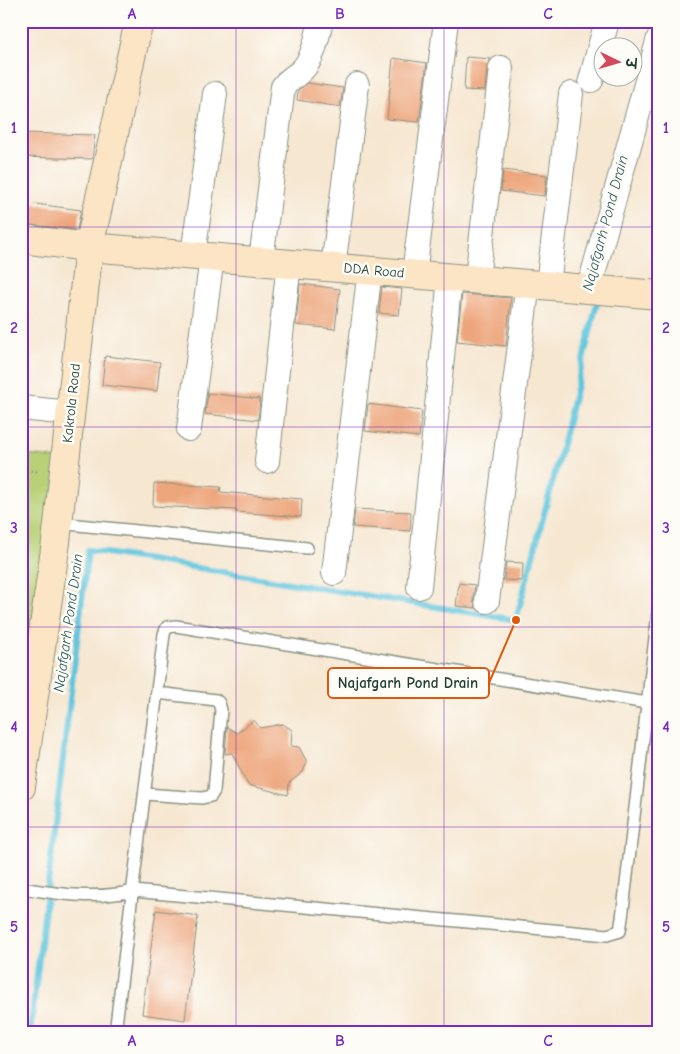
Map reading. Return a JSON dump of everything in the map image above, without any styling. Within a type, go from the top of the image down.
[{"type":"street","name":"Kakrola Road","points":[[21,787],[58,523],[89,247],[139,21]]},
{"type":"street","points":[[261,261],[283,87],[287,81],[304,69],[309,61],[321,21]]},
{"type":"street","points":[[414,274],[446,21]]},
{"type":"street","points":[[591,80],[608,21]]},
{"type":"street","points":[[600,289],[659,38]]},
{"type":"street","points":[[477,279],[501,68]]},
{"type":"street","points":[[333,266],[358,85]]},
{"type":"street","points":[[189,429],[215,94]]},
{"type":"street","points":[[487,601],[538,284],[571,94]]},
{"type":"street","name":"DDA Road","points":[[21,239],[89,247],[370,269],[659,295]]},
{"type":"street","points":[[267,460],[289,263]]},
{"type":"street","points":[[334,573],[370,269]]},
{"type":"street","points":[[419,587],[450,277]]},
{"type":"street","points":[[21,408],[70,413]]},
{"type":"lane","points":[[58,523],[307,548]]},
{"type":"lane","points":[[21,888],[70,896],[114,896],[133,891],[597,935],[613,934],[620,931],[659,604]]},
{"type":"lane","points":[[115,1033],[164,634],[167,627],[176,626],[647,704]]},
{"type":"lane","points":[[145,794],[202,798],[211,796],[214,791],[221,710],[219,703],[216,700],[157,693]]},
{"type":"path","points":[[21,469],[49,473]]},
{"type":"green space","points":[[21,454],[60,459],[21,726]]},
{"type":"building","points":[[466,57],[491,59],[487,66],[485,91],[464,90]]},
{"type":"building","points":[[393,58],[427,63],[419,122],[387,119]]},
{"type":"building","points":[[308,83],[343,88],[340,107],[297,100],[298,90]]},
{"type":"building","points":[[21,133],[95,135],[92,159],[21,157]]},
{"type":"building","points":[[503,170],[547,175],[545,196],[501,191]]},
{"type":"building","points":[[21,202],[81,210],[77,230],[21,224]]},
{"type":"building","points":[[300,284],[340,289],[335,329],[296,325]]},
{"type":"building","points":[[382,287],[402,289],[399,315],[379,313]]},
{"type":"building","points":[[462,294],[511,298],[506,346],[457,341]]},
{"type":"building","points":[[105,356],[160,362],[157,391],[102,385]]},
{"type":"building","points":[[208,393],[260,399],[258,420],[205,414]]},
{"type":"building","points":[[368,404],[422,411],[419,437],[365,431]]},
{"type":"building","points":[[154,483],[221,487],[220,492],[302,499],[301,517],[236,512],[236,510],[153,506]]},
{"type":"building","points":[[355,509],[411,512],[410,531],[353,527]]},
{"type":"building","points":[[506,562],[523,563],[522,581],[504,580]]},
{"type":"building","points":[[459,583],[475,585],[473,600],[476,608],[456,606]]},
{"type":"building","points":[[254,720],[260,728],[283,724],[292,730],[291,746],[299,747],[307,762],[303,772],[289,783],[288,795],[248,785],[232,753],[225,754],[227,727],[237,733]]},
{"type":"building","points":[[156,910],[198,916],[185,1020],[142,1014]]},
{"type":"waterway","name":"Najafgarh Pond Drain","points":[[30,1033],[88,550],[516,620],[599,295]]},
{"type":"place","name":"Najafgarh Pond Drain","points":[[516,620]]}]
